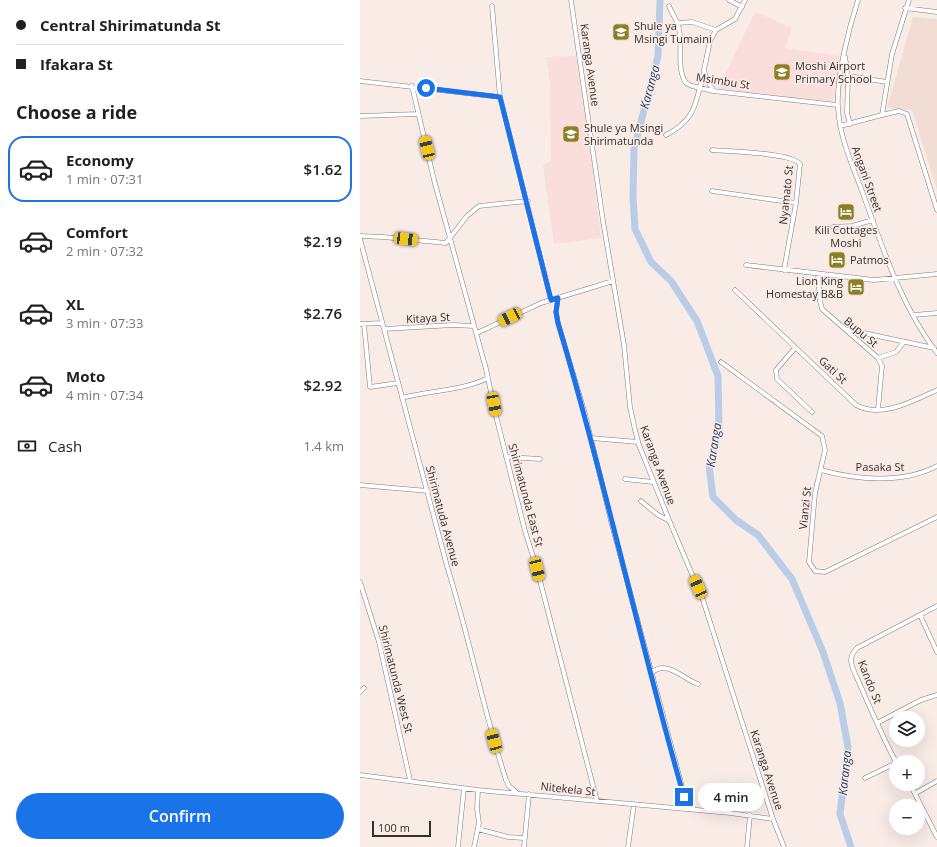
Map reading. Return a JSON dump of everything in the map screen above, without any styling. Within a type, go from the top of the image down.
[{"type":"street","name":"Karanga Avenue","points":[[571,0],[624,345],[630,407],[638,442],[653,482],[703,600],[773,819],[784,847]]},
{"type":"street","points":[[729,0],[742,7]]},
{"type":"street","points":[[666,135],[681,127],[692,114],[696,105],[710,41],[716,30],[735,19],[745,0]]},
{"type":"street","name":"Angani Street","points":[[858,0],[845,53],[837,105],[840,126],[845,144],[895,278],[914,315],[937,353]]},
{"type":"street","points":[[882,115],[892,54],[905,8],[909,0]]},
{"type":"street","points":[[492,6],[500,97],[528,201],[551,300]]},
{"type":"street","name":"Msimbu St","points":[[669,6],[678,23],[684,80],[692,86],[713,90],[837,105]]},
{"type":"street","points":[[905,8],[937,12]]},
{"type":"street","points":[[678,23],[692,22],[716,30]]},
{"type":"street","points":[[845,53],[848,76],[847,113],[850,124]]},
{"type":"street","points":[[704,70],[709,85],[713,90]]},
{"type":"street","points":[[848,76],[887,82]]},
{"type":"street","points":[[360,81],[500,97]]},
{"type":"street","name":"Shirimatunda East St","points":[[412,86],[450,236],[477,333],[506,457],[597,801]]},
{"type":"street","points":[[840,126],[898,111],[907,114],[937,210]]},
{"type":"street","points":[[360,116],[418,114]]},
{"type":"street","name":"Nyamato St","points":[[712,150],[784,156],[798,161],[800,164],[796,203],[784,270]]},
{"type":"street","points":[[712,191],[796,203]]},
{"type":"street","points":[[360,238],[383,237],[443,244],[446,243],[472,210],[479,206],[528,201]]},
{"type":"street","points":[[833,227],[852,226],[873,220]]},
{"type":"street","name":"Shirimatuda Avenue","points":[[360,238],[447,566],[469,640],[482,701],[506,780],[509,786],[516,792]]},
{"type":"street","points":[[746,265],[874,280],[937,274]]},
{"type":"street","name":"Bupu St","points":[[818,274],[822,309],[878,358],[882,366],[878,409]]},
{"type":"street","points":[[477,333],[551,300],[613,281]]},
{"type":"street","name":"Gati St","points":[[734,290],[856,405],[862,408],[878,409],[908,404],[937,390]]},
{"type":"street","points":[[558,298],[556,312],[558,323],[591,438],[688,809]]},
{"type":"street","points":[[914,315],[937,313]]},
{"type":"street","points":[[382,323],[362,324],[370,387],[398,383]]},
{"type":"street","name":"Kitaya St","points":[[384,329],[453,325],[474,326]]},
{"type":"street","points":[[844,329],[903,343],[934,348]]},
{"type":"street","points":[[878,358],[896,352],[903,343]]},
{"type":"street","points":[[795,348],[776,370],[777,379],[812,412]]},
{"type":"street","name":"Vianzi St","points":[[721,362],[822,436],[825,450],[815,493],[809,562],[815,571],[825,572],[937,517]]},
{"type":"street","points":[[402,398],[418,393],[469,385],[488,378]]},
{"type":"street","points":[[591,438],[638,442]]},
{"type":"street","points":[[506,457],[540,459]]},
{"type":"street","name":"Pasaka St","points":[[821,470],[844,476],[893,478],[924,473],[937,466]]},
{"type":"street","points":[[625,479],[653,482]]},
{"type":"street","points":[[360,485],[428,491]]},
{"type":"street","points":[[641,501],[658,515],[669,520]]},
{"type":"street","name":"Shirimatunda West St","points":[[360,582],[362,598],[377,636],[390,686],[410,780]]},
{"type":"street","name":"Kando St","points":[[892,755],[851,662],[853,652],[937,606]]},
{"type":"street","points":[[920,615],[937,652]]},
{"type":"street","points":[[651,672],[659,668],[673,670],[698,684]]},
{"type":"street","points":[[360,692],[364,688]]},
{"type":"street","points":[[877,723],[921,700],[937,695]]},
{"type":"street","points":[[865,778],[889,766]]},
{"type":"street","name":"Nitekela St","points":[[360,775],[410,780],[478,790],[516,792],[750,815],[773,819]]},
{"type":"street","points":[[937,781],[916,793],[937,837]]},
{"type":"street","points":[[458,847],[464,788]]},
{"type":"street","points":[[474,847],[478,829],[478,790]]},
{"type":"street","points":[[524,847],[529,794]]},
{"type":"street","points":[[628,847],[634,804]]},
{"type":"street","points":[[747,847],[750,815]]},
{"type":"street","points":[[478,829],[508,837],[524,838]]},
{"type":"shaded area","name":"Moshi Airport Primary School","points":[[755,12],[792,28],[785,48],[841,56],[833,102],[718,89]]},
{"type":"shaded area","points":[[913,17],[937,19],[937,190],[912,110],[887,108]]},
{"type":"shaded area","points":[[576,56],[587,122],[601,238],[554,244],[543,165],[551,161],[550,84],[546,57]]},
{"type":"waterway","name":"Karanga","points":[[660,0],[658,56],[634,149],[633,196],[635,229],[651,262],[671,281],[697,321],[718,376],[719,430],[709,466],[713,497],[736,520],[758,535],[792,579],[823,652],[840,703],[848,747],[840,814],[851,847]]},
{"type":"place","name":"Shule ya Msingi Tumaini","points":[[621,32]]},
{"type":"place","name":"Moshi Airport Primary School","points":[[782,72]]},
{"type":"place","name":"Shule ya Msingi Shirimatunda","points":[[571,134]]},
{"type":"place","name":"Kili Cottages Moshi","points":[[846,212]]},
{"type":"place","name":"Patmos","points":[[837,260]]},
{"type":"place","name":"Lion King Homestay B&B","points":[[856,287]]},
{"type":"route","points":[[426,88],[500,97],[520,178],[528,201],[551,300],[558,298],[556,305],[558,323],[585,414],[622,564],[684,797]]}]
